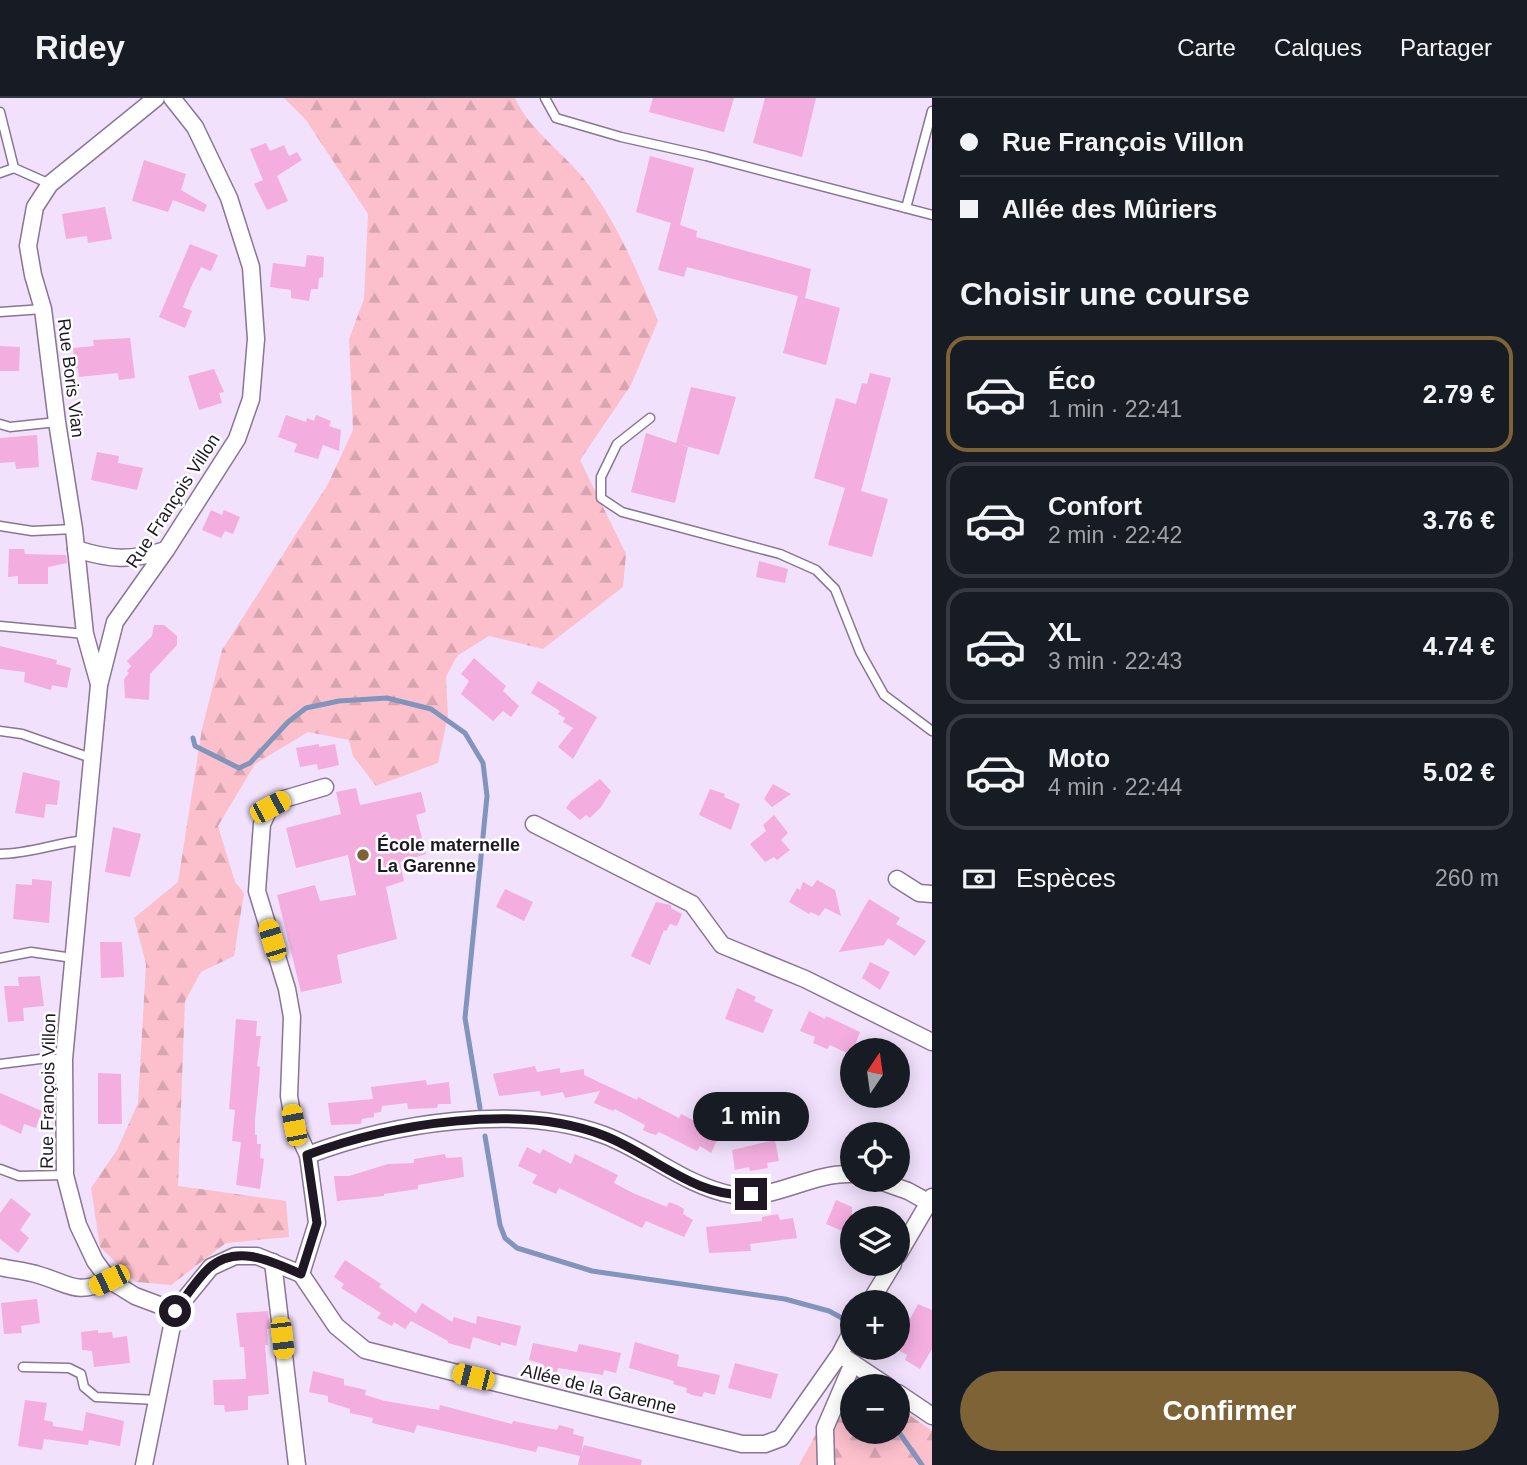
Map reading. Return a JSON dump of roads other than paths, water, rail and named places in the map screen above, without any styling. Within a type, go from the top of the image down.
[{"type":"street","name":"Rue Boris Vian","points":[[85,634],[74,529],[43,309],[28,246],[36,207],[50,184],[156,98]]},
{"type":"street","name":"Rue François Villon","points":[[109,1280],[95,1261],[78,1225],[65,1175],[64,1059],[99,685],[115,622],[166,550],[237,439],[251,399],[256,339],[251,267],[229,198],[195,127],[172,98]]},
{"type":"street","points":[[76,549],[103,558],[126,560],[166,550]]},
{"type":"street","name":"Rue François Villon","points":[[85,634],[99,685]]},
{"type":"street","points":[[144,1465],[175,1311],[211,1267],[235,1256],[257,1256],[301,1274],[317,1223],[307,1155],[294,1125],[289,1096],[292,1017],[287,989],[257,891],[262,824],[270,807],[325,787]]},
{"type":"street","points":[[534,824],[692,904],[722,945],[804,979],[932,1042]]},
{"type":"street","points":[[897,879],[919,893],[932,894]]},
{"type":"street","points":[[307,1155],[342,1142],[386,1131],[520,1119],[564,1124],[605,1136],[697,1184],[736,1196],[765,1193],[812,1178],[840,1174]]},
{"type":"street","points":[[910,1192],[930,1199],[910,1234]]},
{"type":"street","points":[[273,1262],[297,1465]]},
{"type":"street","points":[[0,1267],[38,1275],[78,1289],[92,1288],[109,1280],[135,1296],[175,1311]]},
{"type":"street","name":"Allée de la Garenne","points":[[301,1274],[337,1326],[365,1350],[741,1444],[765,1444],[781,1438],[846,1360]]},
{"type":"street","points":[[825,1465],[825,1428],[847,1360]]},
{"type":"street","points":[[848,1360],[869,1374]]},
{"type":"street","points":[[910,1401],[932,1416]]},
{"type":"lane","points":[[545,98],[556,118],[621,137],[932,215]]},
{"type":"lane","points":[[906,208],[932,111]]},
{"type":"lane","points":[[0,112],[14,168]]},
{"type":"lane","points":[[0,173],[14,168],[50,184]]},
{"type":"lane","points":[[0,312],[43,309]]},
{"type":"lane","points":[[650,418],[617,443],[601,477],[601,498],[622,512],[780,554],[816,570],[835,589],[860,652],[884,695],[932,731]]},
{"type":"lane","points":[[0,424],[10,427],[57,422]]},
{"type":"lane","points":[[0,526],[32,531],[74,529]]},
{"type":"lane","points":[[0,626],[85,634]]},
{"type":"lane","points":[[0,731],[22,734],[91,758]]},
{"type":"lane","points":[[0,854],[20,854],[85,839]]},
{"type":"lane","points":[[0,958],[31,951],[73,958]]},
{"type":"lane","points":[[0,1065],[40,1059],[64,1059]]},
{"type":"lane","points":[[0,1169],[19,1177],[65,1175]]},
{"type":"lane","points":[[23,1367],[69,1368],[81,1374],[84,1387],[96,1397],[158,1400]]},
{"type":"waterway","points":[[193,738],[195,746],[239,768],[250,763],[288,722],[306,708],[339,701],[387,698],[431,709],[465,733],[483,763],[487,796],[465,1018],[480,1108]]},
{"type":"waterway","points":[[485,1136],[500,1225],[505,1238],[517,1248],[592,1271],[785,1299],[829,1311],[840,1317]]},
{"type":"waterway","points":[[907,1444],[922,1465]]},
{"type":"place","name":"École maternelle La Garenne","points":[[363,855]]}]
